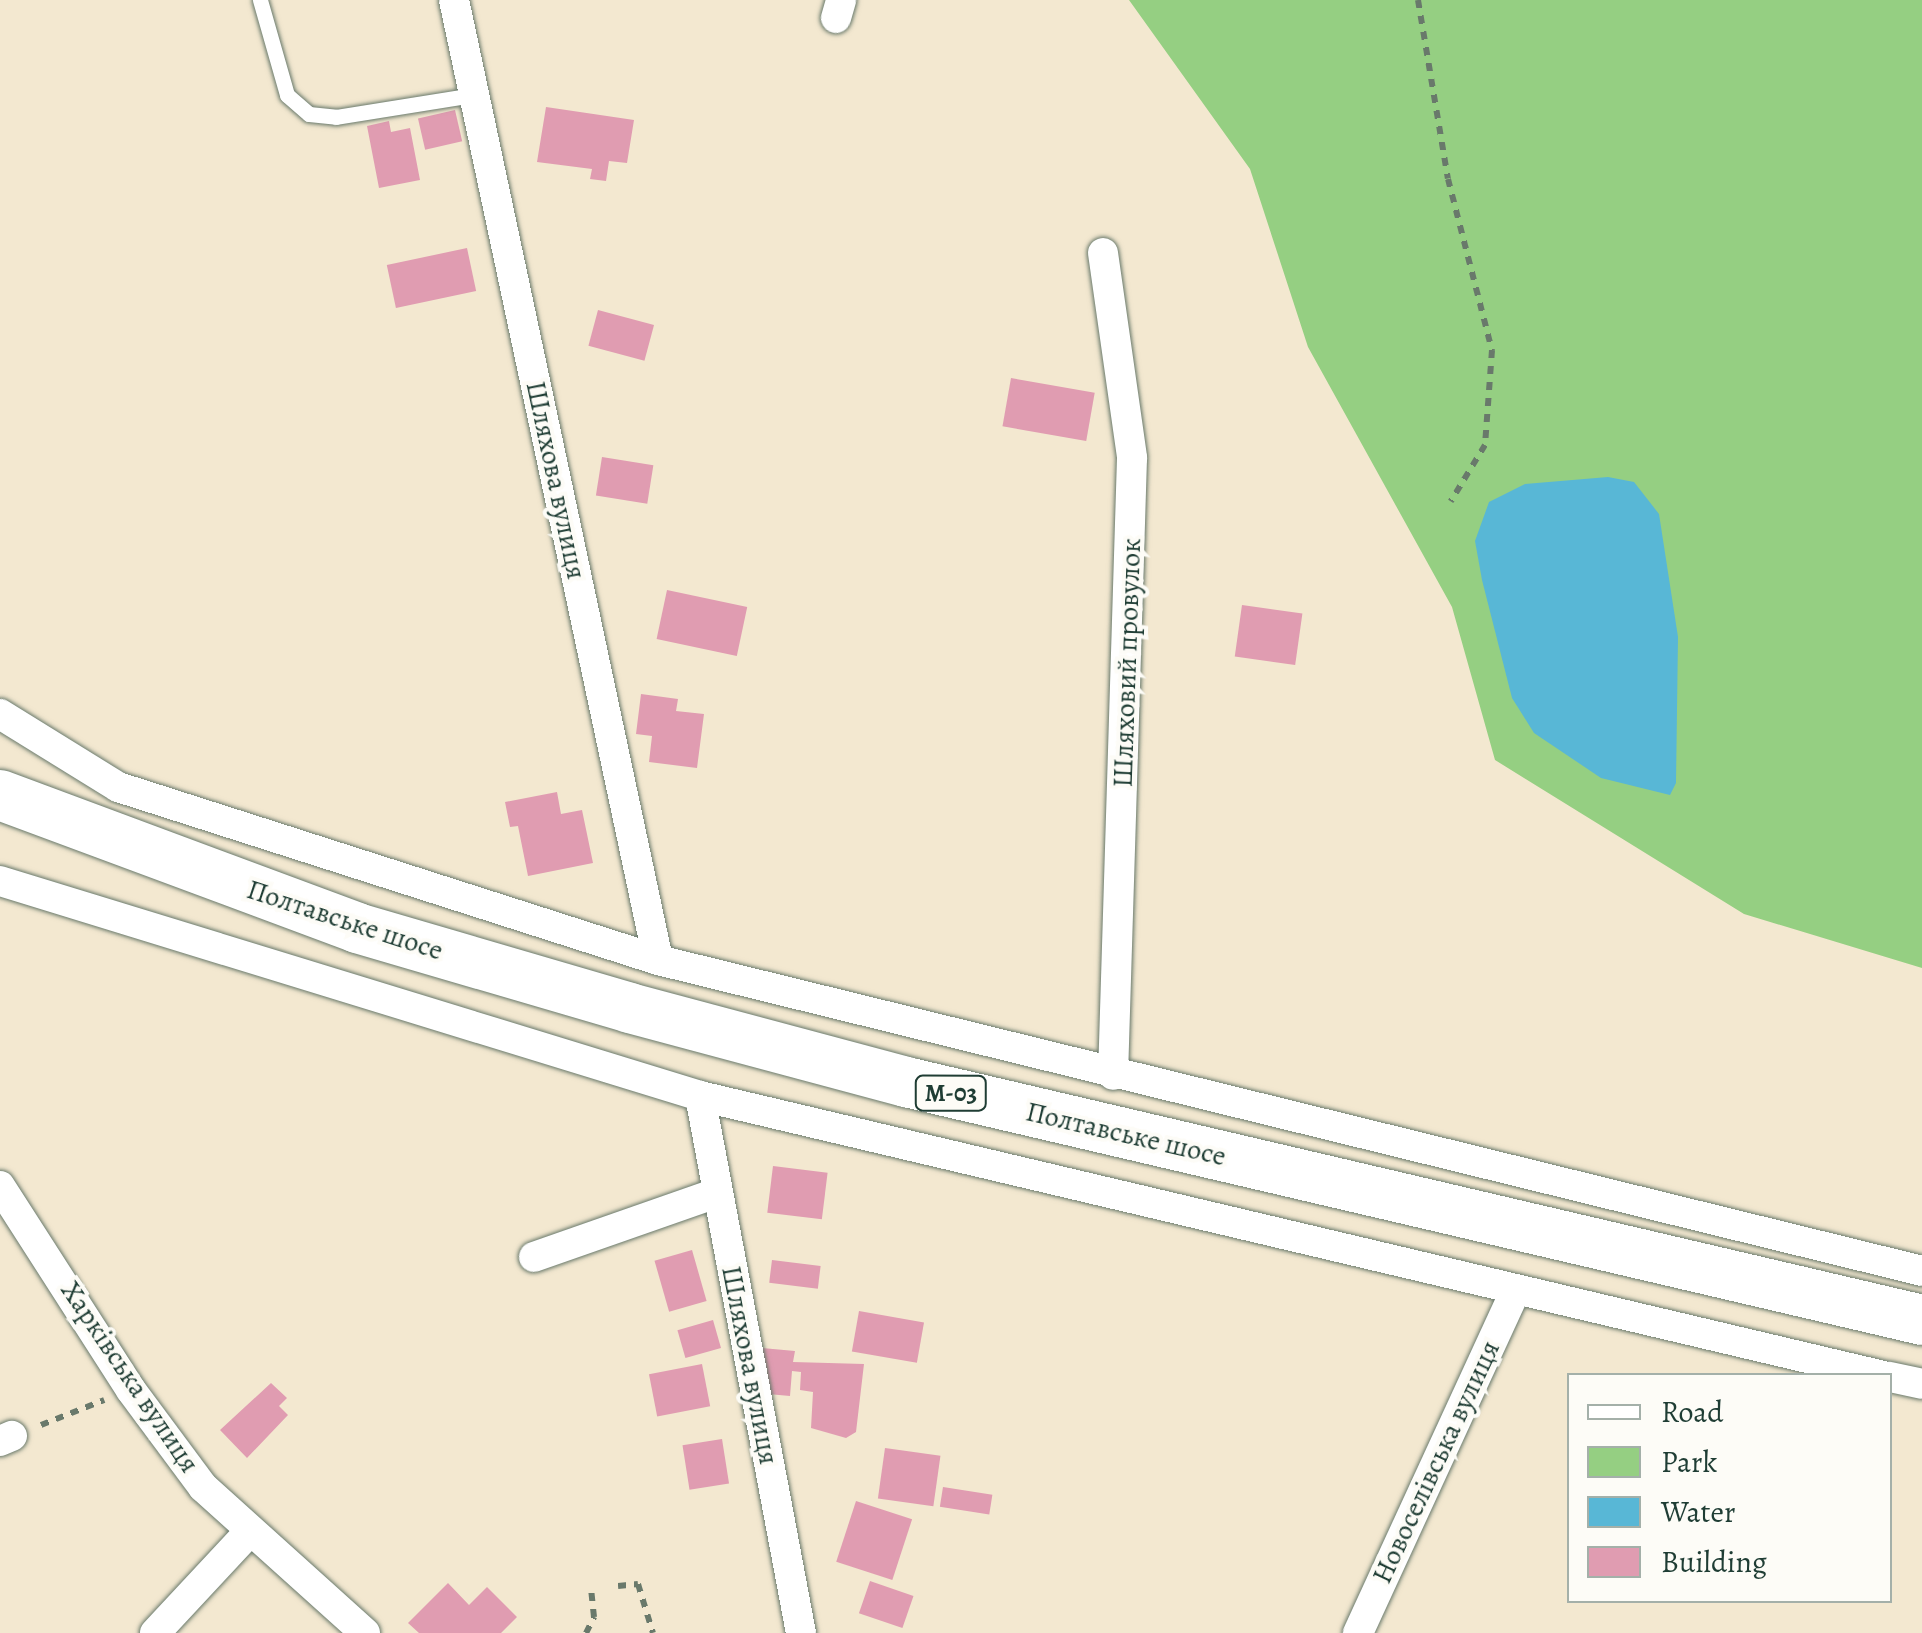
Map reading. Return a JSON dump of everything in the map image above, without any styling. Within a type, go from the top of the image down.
[{"type":"highway","name":"Полтавське шосе","points":[[0,795],[357,928],[667,1018],[906,1082],[1922,1320]]},
{"type":"street","name":"Шляхова вулиця","points":[[454,0],[658,960]]},
{"type":"street","name":"Шляховий провулок","points":[[1103,253],[1132,458],[1113,1075]]},
{"type":"street","points":[[0,714],[118,787],[658,960],[1922,1271]]},
{"type":"street","points":[[0,880],[700,1096],[1874,1373]]},
{"type":"street","name":"Шляхова вулиця","points":[[700,1096],[801,1633]]},
{"type":"street","name":"Харківська вулиця","points":[[0,1186],[131,1390],[204,1487],[365,1633]]},
{"type":"street","points":[[534,1257],[717,1193]]},
{"type":"street","name":"Новоселівська вулиця","points":[[1358,1633],[1514,1290]]},
{"type":"street","points":[[1892,1377],[1922,1384]]},
{"type":"street","points":[[155,1633],[250,1531]]},
{"type":"lane","points":[[260,0],[287,94],[309,114],[336,117],[474,95]]},
{"type":"path","points":[[1418,0],[1448,179],[1492,350],[1485,445],[1451,500]]},
{"type":"path","points":[[6,1439],[131,1390]]},
{"type":"path","points":[[618,1586],[638,1584],[652,1633]]},
{"type":"path","points":[[586,1633],[594,1617],[591,1587]]},
{"type":"green space","points":[[1129,0],[1922,0],[1922,968],[1744,914],[1495,760],[1452,607],[1308,347],[1250,169]]},
{"type":"water","points":[[1608,477],[1634,482],[1659,514],[1678,637],[1676,783],[1670,795],[1601,778],[1534,733],[1512,698],[1482,580],[1475,541],[1489,502],[1525,484]]},
{"type":"building","points":[[546,107],[634,120],[627,163],[609,161],[606,181],[590,179],[592,169],[537,162]]},
{"type":"building","points":[[455,110],[462,141],[425,150],[418,119]]},
{"type":"building","points":[[389,121],[391,132],[410,128],[420,180],[379,188],[367,126]]},
{"type":"building","points":[[467,248],[476,291],[396,308],[387,265]]},
{"type":"building","points":[[598,310],[654,325],[644,361],[588,346]]},
{"type":"building","points":[[1011,378],[1095,393],[1086,441],[1002,426]]},
{"type":"building","points":[[602,457],[653,465],[647,504],[596,496]]},
{"type":"building","points":[[667,590],[747,607],[737,656],[657,639]]},
{"type":"building","points":[[1242,605],[1302,613],[1295,665],[1235,656]]},
{"type":"building","points":[[641,694],[678,699],[676,711],[704,714],[697,768],[649,762],[652,736],[636,734]]},
{"type":"building","points":[[557,792],[561,814],[582,810],[593,863],[528,876],[518,826],[510,827],[505,802]]},
{"type":"building","points":[[773,1166],[828,1173],[822,1219],[767,1213]]},
{"type":"building","points":[[692,1250],[707,1301],[669,1312],[655,1261]]},
{"type":"building","points":[[772,1260],[821,1266],[818,1289],[769,1283]]},
{"type":"building","points":[[859,1311],[924,1322],[917,1363],[852,1351]]},
{"type":"building","points":[[713,1320],[721,1348],[685,1358],[677,1330]]},
{"type":"building","points":[[761,1348],[795,1351],[793,1362],[864,1364],[856,1432],[846,1438],[811,1428],[813,1392],[800,1390],[801,1372],[792,1371],[790,1396],[768,1394]]},
{"type":"building","points":[[702,1364],[710,1406],[657,1417],[649,1374]]},
{"type":"building","points":[[271,1383],[287,1398],[279,1406],[288,1415],[247,1458],[220,1430]]},
{"type":"building","points":[[722,1439],[729,1483],[690,1490],[682,1445]]},
{"type":"building","points":[[885,1448],[940,1456],[933,1506],[878,1499]]},
{"type":"building","points":[[943,1487],[992,1495],[989,1515],[940,1507]]},
{"type":"building","points":[[856,1501],[912,1519],[892,1580],[836,1562]]},
{"type":"building","points":[[870,1581],[913,1596],[902,1628],[859,1613]]},
{"type":"building","points":[[448,1583],[469,1605],[487,1587],[517,1617],[501,1633],[419,1633],[408,1623]]}]
